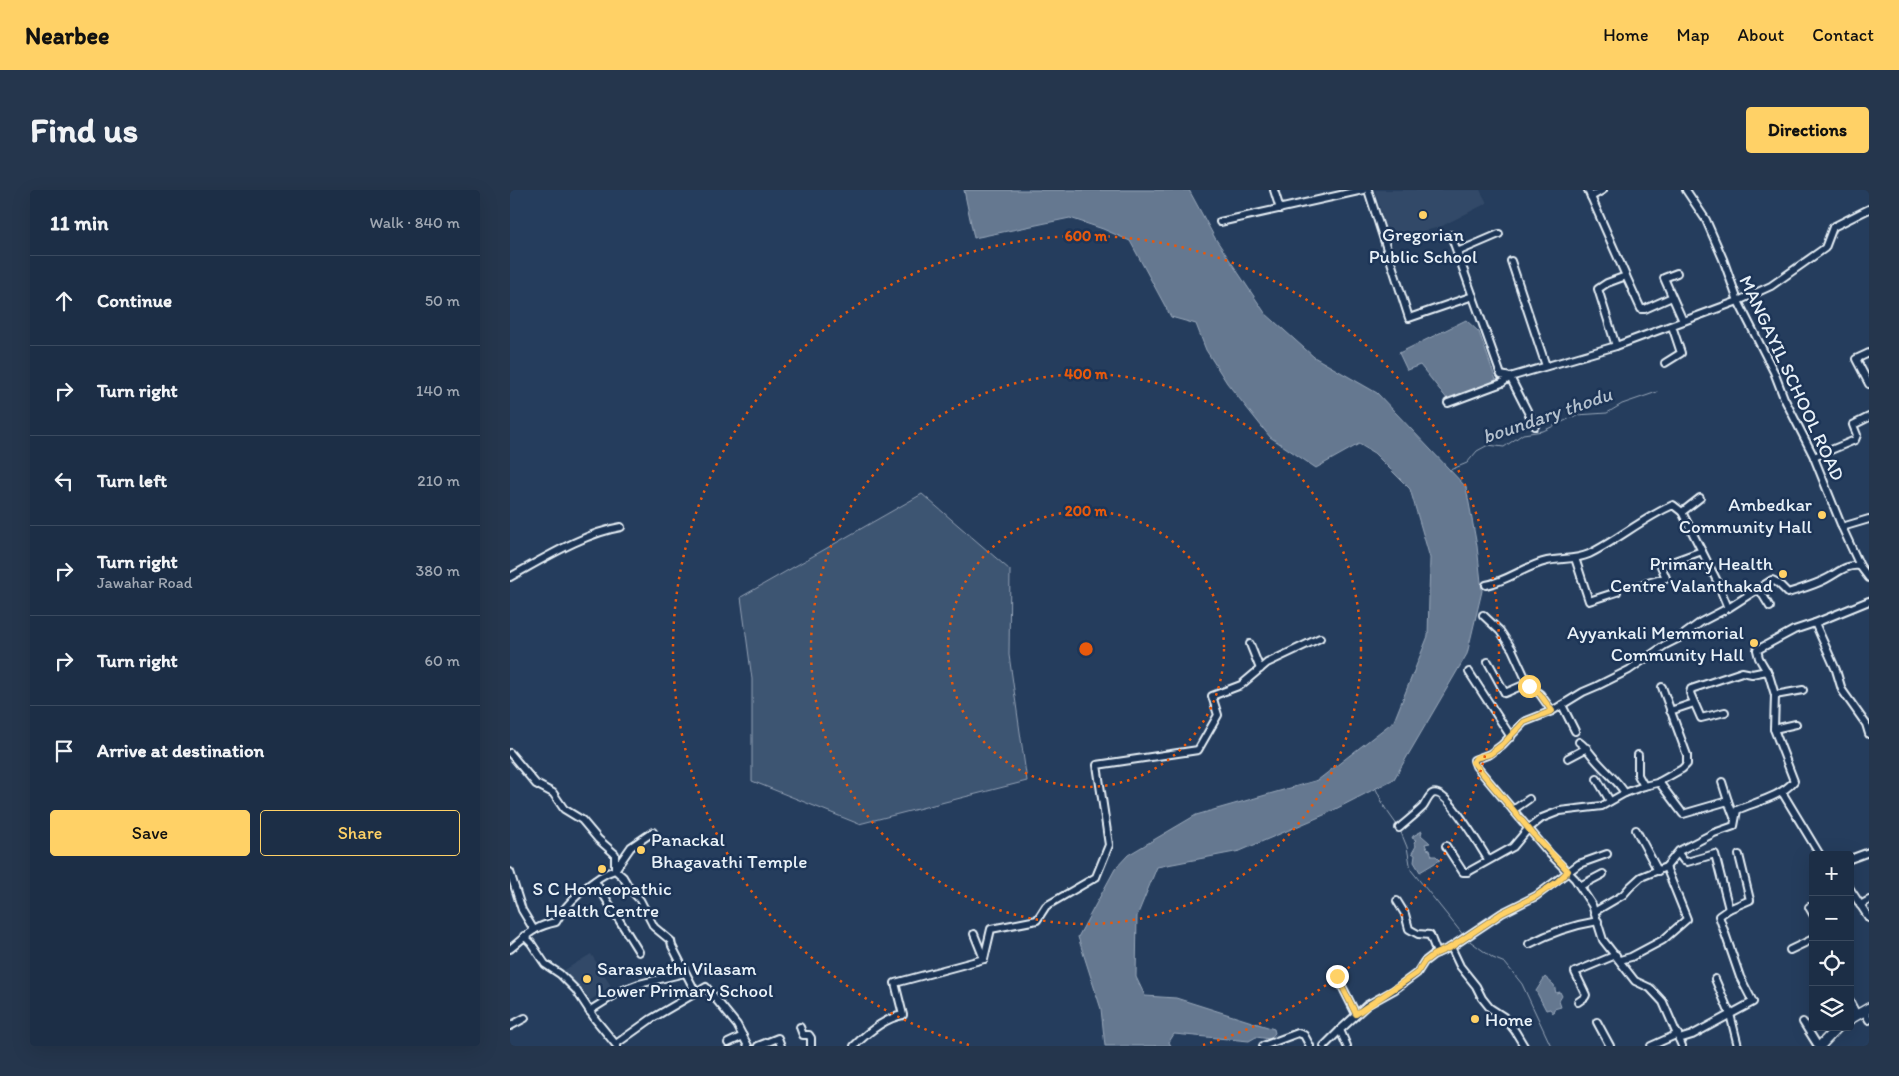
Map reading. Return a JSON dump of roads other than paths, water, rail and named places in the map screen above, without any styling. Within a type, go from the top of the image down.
[{"type":"highway","points":[[1821,1045],[1834,1031]]},
{"type":"street","points":[[1274,190],[1280,208]]},
{"type":"street","points":[[1220,222],[1363,190]]},
{"type":"street","points":[[1368,190],[1409,318],[1473,296]]},
{"type":"street","points":[[1603,190],[1590,193],[1641,309],[1672,297]]},
{"type":"street","name":"MANGAYIL SCHOOL ROAD","points":[[1686,190],[1706,220],[1738,301],[1814,457],[1860,566],[1869,578]]},
{"type":"street","points":[[1448,403],[1502,383],[1510,377],[1616,346],[1672,326],[1738,301],[1771,286],[1825,248],[1833,228],[1869,210]]},
{"type":"street","points":[[1457,252],[1499,234]]},
{"type":"street","points":[[1451,235],[1501,376],[1510,377]]},
{"type":"street","points":[[1511,261],[1546,366]]},
{"type":"street","points":[[1677,273],[1664,278],[1683,321]]},
{"type":"street","points":[[1616,346],[1598,289],[1607,283],[1626,276]]},
{"type":"street","points":[[1665,362],[1681,353],[1672,326]]},
{"type":"street","points":[[1869,353],[1856,359],[1869,383]]},
{"type":"street","points":[[1510,377],[1535,426]]},
{"type":"street","points":[[1814,457],[1855,440],[1857,435],[1853,425],[1869,417]]},
{"type":"street","points":[[1682,512],[1700,498]]},
{"type":"street","points":[[1486,586],[1501,582],[1527,568],[1547,561],[1575,558],[1588,554],[1673,505],[1682,512],[1728,608]]},
{"type":"street","points":[[1842,527],[1869,519]]},
{"type":"street","points":[[510,577],[583,538],[621,527]]},
{"type":"street","points":[[1640,585],[1666,578],[1661,566],[1702,551]]},
{"type":"street","points":[[1575,558],[1589,601],[1618,592]]},
{"type":"street","points":[[1680,1040],[1663,1002],[1650,988],[1635,981],[1604,940],[1594,912],[1580,886],[1528,829],[1473,762],[1476,758],[1490,754],[1510,738],[1524,722],[1552,711],[1583,692],[1629,670],[1665,645],[1772,580],[1788,593],[1826,579],[1846,567],[1860,566]]},
{"type":"street","points":[[1759,589],[1770,607]]},
{"type":"street","points":[[1734,817],[1737,810],[1782,792],[1794,781],[1774,729],[1775,695],[1757,650],[1794,630],[1869,601]]},
{"type":"street","points":[[1483,616],[1504,637],[1529,686],[1540,694],[1552,711]]},
{"type":"street","points":[[1815,623],[1836,670],[1842,690],[1866,724],[1869,734]]},
{"type":"street","points":[[984,959],[991,929],[1037,920],[1046,906],[1096,877],[1109,845],[1097,765],[1198,750],[1218,714],[1212,696],[1241,685],[1267,663],[1320,638]]},
{"type":"street","points":[[1250,644],[1260,669]]},
{"type":"street","points":[[1488,662],[1506,693],[1528,683]]},
{"type":"street","points":[[1725,712],[1700,718],[1690,693],[1691,689],[1742,672],[1752,674],[1767,671]]},
{"type":"street","points":[[1468,672],[1510,738]]},
{"type":"street","points":[[1446,846],[1463,872],[1468,872],[1488,859],[1513,847],[1528,829],[1542,818],[1560,811],[1602,806],[1625,793],[1659,782],[1682,769],[1687,764],[1687,755],[1662,687]]},
{"type":"street","points":[[1775,695],[1803,690]]},
{"type":"street","points":[[1670,711],[1694,703]]},
{"type":"street","points":[[1562,706],[1575,731]]},
{"type":"street","points":[[1774,729],[1796,724]]},
{"type":"street","points":[[1579,742],[1588,748],[1595,759],[1619,783],[1625,793]]},
{"type":"street","points":[[1568,758],[1588,748]]},
{"type":"street","points":[[510,753],[536,784],[553,793],[564,809],[582,820],[614,854],[616,870],[640,900],[654,927],[671,941],[696,993]]},
{"type":"street","points":[[1638,755],[1638,775],[1644,786]]},
{"type":"street","points":[[1597,779],[1610,801]]},
{"type":"street","points":[[1659,782],[1683,814],[1728,801]]},
{"type":"street","points":[[1594,912],[1623,895],[1641,877],[1666,868],[1678,853],[1695,842],[1734,826],[1734,817],[1722,782]]},
{"type":"street","points":[[1782,792],[1818,851]]},
{"type":"street","points":[[1399,828],[1423,807],[1431,795],[1436,793],[1442,795],[1460,815],[1488,859]]},
{"type":"street","points":[[1513,810],[1529,799]]},
{"type":"street","points":[[1636,830],[1658,871]]},
{"type":"street","points":[[510,950],[524,936],[540,926],[556,922],[561,912],[595,881],[616,870],[632,847],[653,832]]},
{"type":"street","points":[[1854,858],[1869,852]]},
{"type":"street","points":[[1678,853],[1687,862],[1715,854],[1730,909]]},
{"type":"street","points":[[1324,1046],[1356,1014],[1417,973],[1424,962],[1437,953],[1451,947],[1502,913],[1536,896],[1579,864],[1607,854]]},
{"type":"street","points":[[1651,1046],[1680,1040],[1692,1035],[1753,1002],[1740,977],[1719,916],[1750,900],[1739,856]]},
{"type":"street","points":[[1578,1002],[1585,998],[1586,995],[1574,972],[1618,958],[1632,957],[1663,940],[1687,919],[1666,868]]},
{"type":"street","points":[[510,872],[522,910],[534,930]]},
{"type":"street","points":[[1580,886],[1603,874]]},
{"type":"street","points":[[595,881],[639,952]]},
{"type":"street","points":[[1854,895],[1869,918]]},
{"type":"street","points":[[1860,905],[1869,900]]},
{"type":"street","points":[[1397,901],[1405,914],[1409,929],[1415,933],[1430,935],[1437,953]]},
{"type":"street","points":[[1529,944],[1543,937],[1598,921]]},
{"type":"street","points":[[974,934],[984,959]]},
{"type":"street","points":[[524,936],[545,964],[560,974],[576,990],[589,1011],[616,1045],[659,1014],[706,987],[737,1024],[748,1046]]},
{"type":"street","points":[[1790,950],[1809,941]]},
{"type":"street","points":[[1451,947],[1460,966],[1476,986],[1482,998],[1490,1008],[1504,1017],[1524,1046]]},
{"type":"street","points":[[854,1046],[885,1021],[903,1015],[895,983],[984,959]]},
{"type":"street","points":[[589,1011],[621,991],[685,973]]},
{"type":"street","points":[[1337,976],[1356,1014]]},
{"type":"street","points":[[1715,979],[1730,1014],[1738,1046]]},
{"type":"street","points":[[1860,1013],[1869,1020]]},
{"type":"street","points":[[510,1026],[525,1018]]},
{"type":"street","points":[[1597,1022],[1610,1046]]},
{"type":"street","points":[[1803,1022],[1821,1045]]},
{"type":"street","points":[[800,1027],[803,1036],[808,1035],[811,1038],[811,1046]]},
{"type":"street","points":[[1340,1030],[1347,1046]]},
{"type":"street","points":[[1263,1046],[1298,1033],[1304,1035],[1310,1046]]},
{"type":"street","points":[[728,1043],[743,1036]]},
{"type":"street","points":[[758,1046],[778,1038],[781,1046]]},
{"type":"waterway","name":"boundary thodu","points":[[1450,470],[1467,463],[1477,451],[1488,445],[1504,447],[1523,434],[1543,431],[1577,415],[1607,413],[1622,404],[1657,392]]},
{"type":"waterway","points":[[1376,789],[1385,808],[1397,825]]},
{"type":"waterway","points":[[1400,830],[1407,847],[1411,870],[1464,936]]},
{"type":"waterway","points":[[1467,939],[1493,958],[1505,963],[1522,984],[1551,1046]]},
{"type":"place","name":"Gregorian Public School","points":[[1423,215]]},
{"type":"place","name":"Ambedkar Community Hall","points":[[1822,515]]},
{"type":"place","name":"Primary Health Centre Valanthakad","points":[[1783,574]]},
{"type":"place","name":"Ayyankali Memmorial Community Hall","points":[[1754,643]]},
{"type":"place","name":"Panackal Bhagavathi Temple","points":[[641,850]]},
{"type":"place","name":"S C Homeopathic Health Centre","points":[[602,869]]},
{"type":"place","name":"Saraswathi Vilasam Lower Primary School","points":[[587,979]]},
{"type":"place","name":"Home","points":[[1475,1019]]}]
